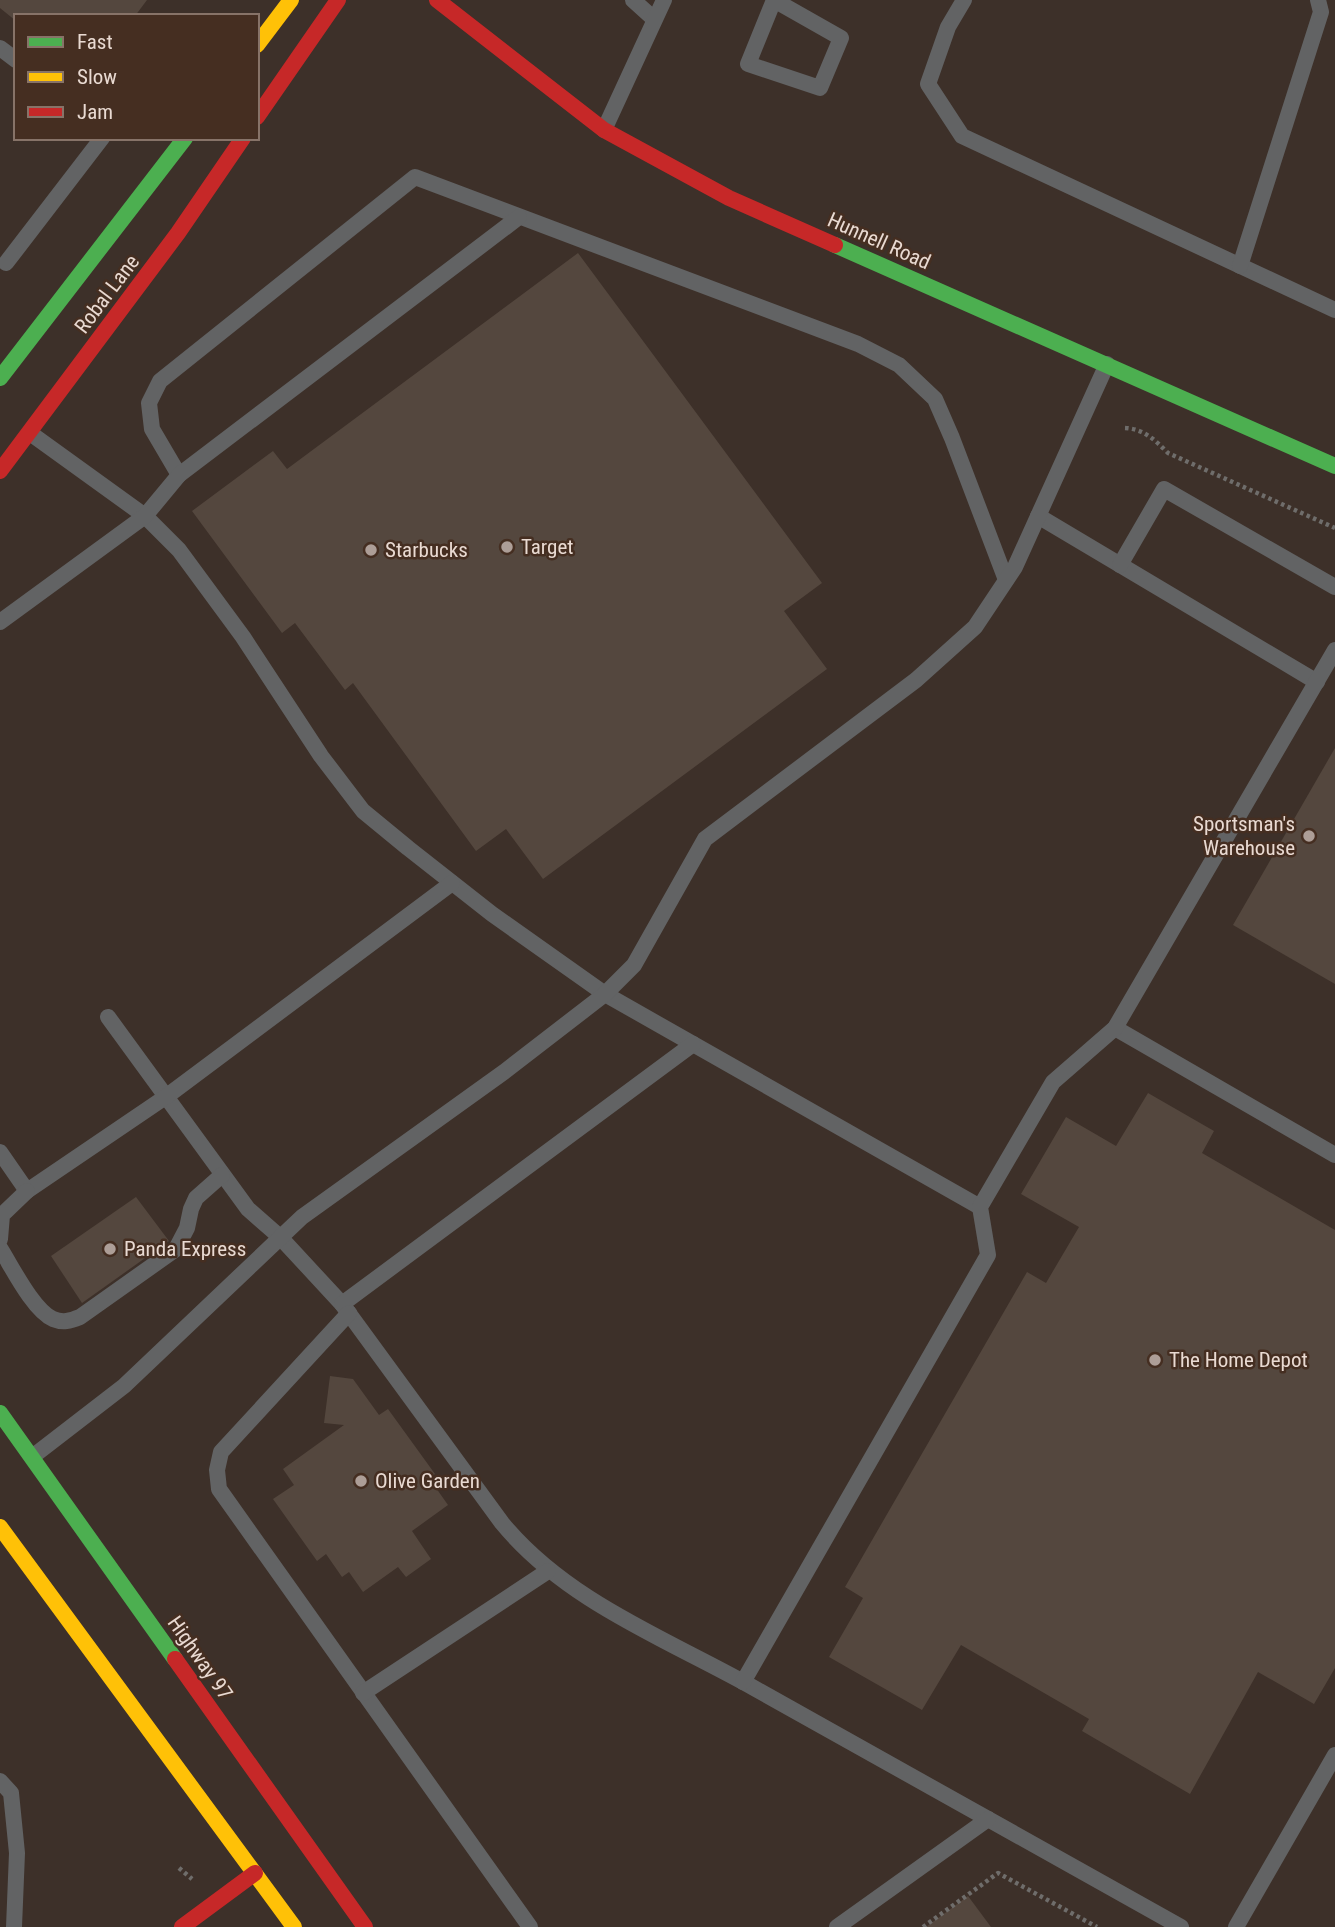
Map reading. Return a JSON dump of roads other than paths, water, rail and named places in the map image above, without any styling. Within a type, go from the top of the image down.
[{"type":"main road","points":[[259,42],[291,0]]},
{"type":"main road","points":[[259,114],[338,0]]},
{"type":"main road","name":"Hunnell Road","points":[[437,0],[604,130],[729,198],[1335,466]]},
{"type":"main road","name":"Robal Lane","points":[[0,378],[183,140]]},
{"type":"main road","name":"Robal Lane","points":[[0,471],[178,233],[242,140]]},
{"type":"main road","name":"Highway 97","points":[[0,1413],[365,1927]]},
{"type":"main road","points":[[0,1527],[294,1927]]},
{"type":"main road","points":[[182,1927],[255,1873]]},
{"type":"lane","points":[[633,0],[654,19]]},
{"type":"lane","points":[[604,130],[664,0]]},
{"type":"lane","points":[[774,0],[841,38],[820,88],[748,64],[774,0]]},
{"type":"lane","points":[[964,0],[948,27],[928,85],[962,136],[1335,310]]},
{"type":"lane","points":[[1240,266],[1321,12],[1318,0]]},
{"type":"lane","points":[[6,263],[100,140]]},
{"type":"lane","points":[[179,475],[152,429],[149,403],[160,381],[415,177],[858,344],[899,365],[935,399],[1006,580]]},
{"type":"lane","points":[[0,622],[145,516],[179,475],[519,217]]},
{"type":"lane","points":[[32,1457],[124,1386],[302,1217],[504,1072],[605,993],[634,965],[705,839],[916,680],[975,627],[1015,567],[1107,364]]},
{"type":"lane","points":[[30,433],[145,516],[179,550],[243,637],[321,756],[363,811],[492,914],[605,993],[980,1207]]},
{"type":"lane","points":[[1121,565],[1164,489],[1335,587]]},
{"type":"lane","points":[[1038,516],[1317,682]]},
{"type":"lane","points":[[743,1682],[988,1255],[980,1207],[1053,1082],[1115,1028],[1335,650]]},
{"type":"lane","points":[[0,1238],[2,1215],[27,1191],[167,1097],[452,883]]},
{"type":"lane","points":[[108,1017],[248,1209],[280,1237],[346,1309],[502,1524],[521,1546],[548,1570],[587,1598],[743,1682],[1181,1927]]},
{"type":"lane","points":[[1115,1028],[1335,1155]]},
{"type":"lane","points":[[530,1927],[219,1489],[217,1470],[221,1452],[346,1309],[693,1044]]},
{"type":"lane","points":[[0,1152],[27,1191]]},
{"type":"lane","points":[[0,1248],[42,1312],[55,1320],[67,1322],[80,1317],[176,1249],[187,1228],[196,1198],[222,1175]]},
{"type":"lane","points":[[363,1693],[548,1570]]},
{"type":"lane","points":[[1236,1927],[1335,1755]]},
{"type":"lane","points":[[0,1781],[11,1793],[17,1853],[13,1927]]},
{"type":"lane","points":[[837,1927],[988,1819]]},
{"type":"place","name":"Target","points":[[507,547]]},
{"type":"place","name":"Starbucks","points":[[371,550]]},
{"type":"place","name":"Sportsman's Warehouse","points":[[1309,836]]},
{"type":"place","name":"Panda Express","points":[[110,1249]]},
{"type":"place","name":"The Home Depot","points":[[1155,1360]]},
{"type":"place","name":"Olive Garden","points":[[361,1481]]}]
